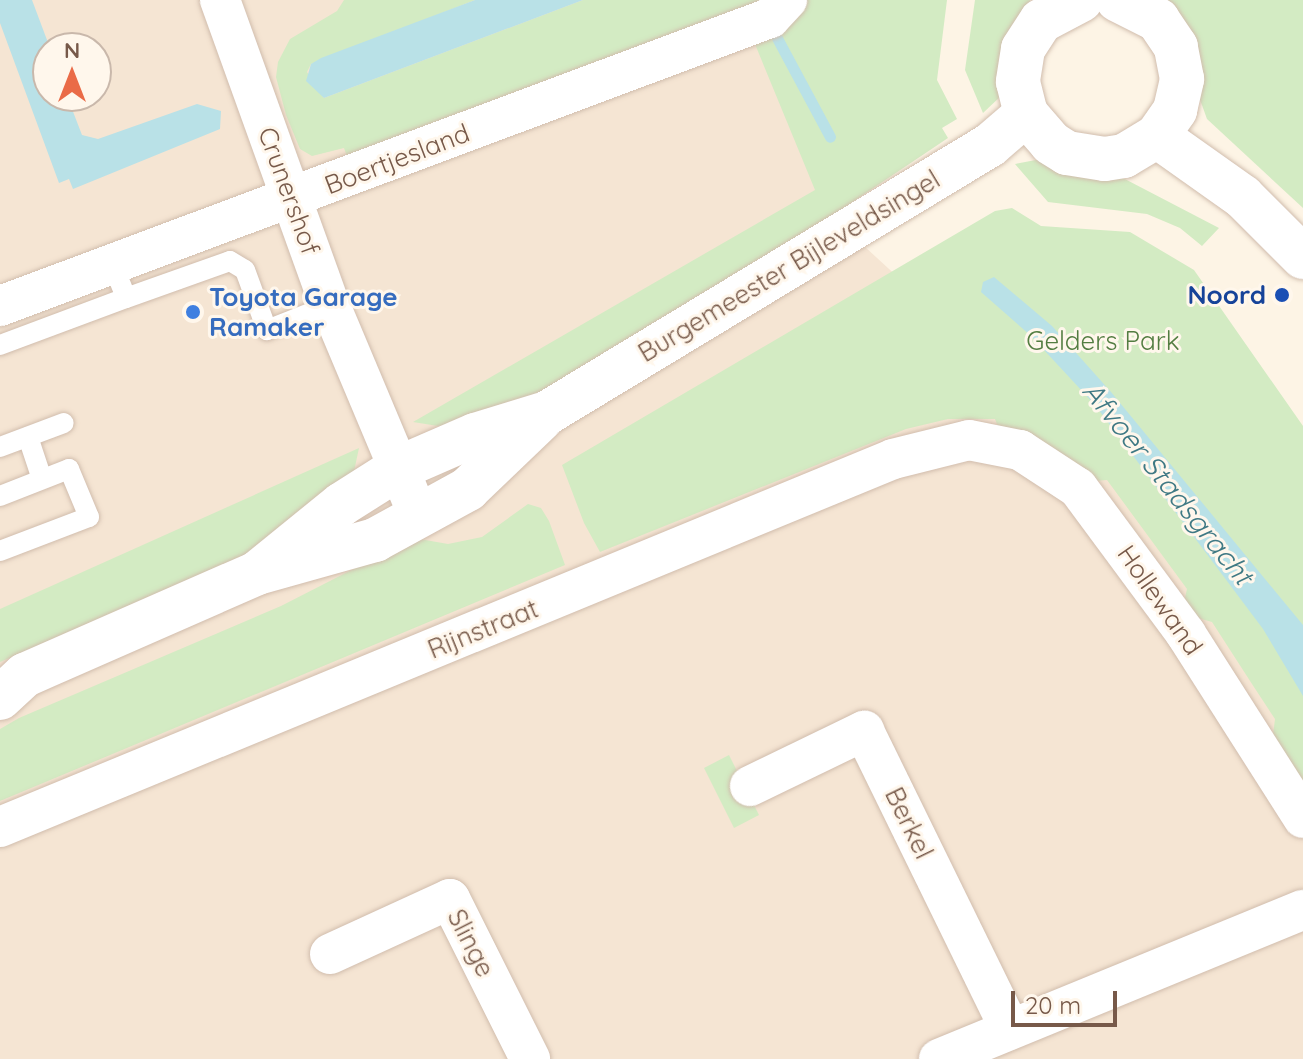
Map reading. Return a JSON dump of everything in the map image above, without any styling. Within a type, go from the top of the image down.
[{"type":"main road","points":[[1072,1],[1041,21],[1023,49],[1018,82],[1026,114],[1051,143],[1086,158],[1124,156],[1157,136],[1175,110],[1182,79],[1176,47],[1158,20],[1118,0]]},
{"type":"main road","name":"Burgemeester Bijleveldsingel","points":[[8,683],[257,573],[375,540],[468,489],[547,413],[990,145],[1026,114]]},
{"type":"main road","points":[[1157,136],[1243,197],[1303,257]]},
{"type":"main road","name":"Burgemeester Bijleveldsingel","points":[[257,573],[342,504],[399,468],[475,435],[547,413]]},
{"type":"street","name":"Crunershof","points":[[220,0],[330,305],[418,514]]},
{"type":"street","name":"Boertjesland","points":[[0,306],[120,281],[292,198],[770,18],[787,0]]},
{"type":"street","name":"Hollewand","points":[[969,440],[1020,450],[1078,488],[1186,634],[1303,818]]},
{"type":"street","name":"Rijnstraat","points":[[0,827],[893,459],[969,440]]},
{"type":"street","name":"Berkel","points":[[750,786],[864,731],[1010,1029]]},
{"type":"street","name":"Slinge","points":[[330,954],[450,899],[530,1059]]},
{"type":"street","points":[[939,1059],[1303,910]]},
{"type":"lane","points":[[0,345],[120,281],[230,261],[245,270],[267,330],[330,305]]},
{"type":"lane","points":[[0,447],[64,423]]},
{"type":"lane","points":[[28,437],[42,479]]},
{"type":"lane","points":[[0,496],[69,469],[89,517],[0,551]]},
{"type":"shaded area","points":[[0,0],[754,0],[839,223],[1161,519],[1303,746],[1303,1059],[0,1059]]},
{"type":"green space","points":[[344,0],[475,0],[311,64],[307,72],[324,98],[583,0],[770,0],[348,159],[344,148],[312,156],[300,149],[286,115],[276,77],[278,62],[290,39],[337,11]]},
{"type":"green space","points":[[799,0],[947,0],[937,80],[957,119],[942,128],[948,138],[778,252],[518,412],[438,426],[413,422],[815,190],[750,32]]},
{"type":"green space","points":[[975,0],[1030,0],[1002,95],[983,113],[965,70]]},
{"type":"green space","points":[[1164,0],[1303,0],[1303,208],[1207,119]]},
{"type":"green space","points":[[1041,159],[1121,177],[1219,228],[1202,246],[1180,228],[1147,214],[1048,202],[1015,164]]},
{"type":"green space","name":"Gelders Park","points":[[1012,208],[1041,226],[1130,232],[1194,270],[1303,426],[1303,786],[1273,735],[1275,719],[1212,622],[1194,617],[1184,602],[1187,589],[1107,480],[1094,481],[998,427],[995,419],[948,419],[906,429],[600,552],[584,523],[562,465],[995,211]]},
{"type":"green space","points":[[359,448],[353,476],[276,544],[0,662],[0,609]]},
{"type":"green space","points":[[528,504],[541,508],[549,521],[565,565],[0,801],[0,729],[19,718],[281,606],[414,538],[448,544],[482,537]]},
{"type":"green space","points":[[729,755],[759,815],[734,828],[704,768]]},
{"type":"water","points":[[0,0],[32,0],[44,32],[32,32],[32,110],[0,23]]},
{"type":"water","points":[[475,0],[583,0],[324,98],[306,81],[311,64],[321,58]]},
{"type":"water","points":[[197,104],[221,111],[220,129],[73,189],[69,179],[59,183],[33,112],[73,112],[82,135],[98,139]]},
{"type":"water","points":[[994,277],[1052,326],[1111,392],[1303,625],[1303,696],[1263,629],[1095,405],[1031,336],[981,292],[983,282]]},
{"type":"waterway","name":"Afvoer Stadsgracht","points":[[777,38],[830,137]]},
{"type":"place","name":"Noord","points":[[1282,295]]},
{"type":"place","name":"Toyota Garage Ramaker","points":[[193,312]]}]
